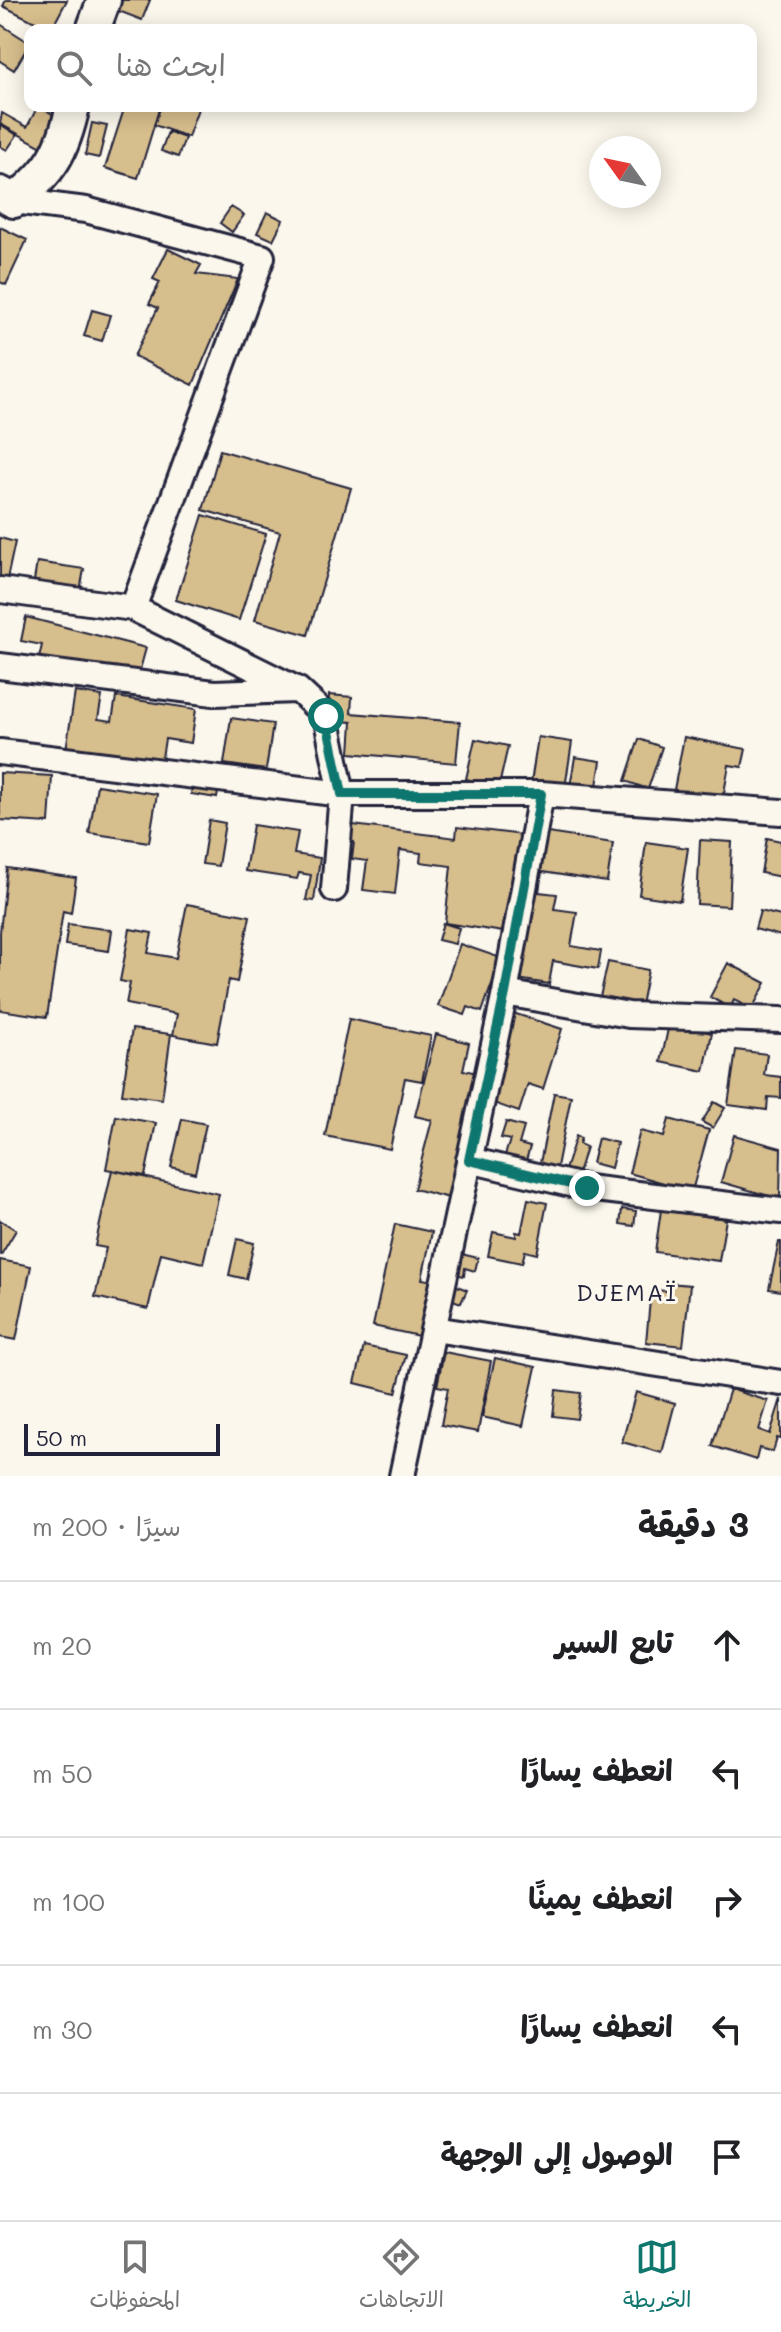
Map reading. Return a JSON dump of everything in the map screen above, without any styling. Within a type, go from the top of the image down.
[{"type":"street","points":[[95,24],[104,0]]},
{"type":"street","points":[[7,197],[44,177],[66,140],[72,112]]},
{"type":"street","points":[[7,197],[86,210],[262,257],[133,608]]},
{"type":"street","points":[[0,590],[133,608],[298,690],[326,716],[342,794],[334,889]]},
{"type":"street","points":[[0,666],[214,693],[298,690]]},
{"type":"street","points":[[0,752],[342,794],[541,794],[781,812]]},
{"type":"street","points":[[402,1476],[505,993],[541,794]]},
{"type":"street","points":[[505,993],[629,1015],[781,1020]]},
{"type":"street","points":[[469,1160],[587,1188],[781,1211]]},
{"type":"street","points":[[434,1329],[781,1383]]},
{"type":"building","points":[[6,0],[67,0],[54,24],[39,24],[3,6]]},
{"type":"building","points":[[111,0],[150,0],[142,20],[108,7]]},
{"type":"building","points":[[0,24],[24,39],[24,53],[14,70],[0,61]]},
{"type":"building","points":[[35,112],[49,112],[63,120],[47,150],[0,124],[2,113],[27,127]]},
{"type":"building","points":[[123,112],[158,112],[138,178],[105,168]]},
{"type":"building","points":[[159,112],[197,112],[188,137],[154,125]]},
{"type":"building","points":[[92,123],[107,126],[99,158],[85,155]]},
{"type":"building","points":[[0,124],[17,135],[7,150],[0,146]]},
{"type":"building","points":[[168,132],[185,138],[178,157],[161,151]]},
{"type":"building","points":[[231,207],[244,215],[232,232],[220,223]]},
{"type":"building","points":[[267,212],[283,220],[273,240],[257,233]]},
{"type":"building","points":[[0,227],[27,240],[6,285],[0,282]]},
{"type":"building","points":[[168,249],[201,265],[196,274],[238,279],[193,385],[134,356],[158,308],[149,304],[160,282],[153,279]]},
{"type":"building","points":[[92,310],[110,315],[102,341],[84,336]]},
{"type":"building","points":[[220,450],[351,488],[308,635],[255,620],[280,532],[203,510]]},
{"type":"building","points":[[203,515],[266,534],[239,620],[176,600]]},
{"type":"building","points":[[0,538],[15,542],[4,593],[0,592]]},
{"type":"building","points":[[37,562],[84,569],[78,602],[32,594]]},
{"type":"building","points":[[26,617],[146,648],[138,677],[38,663],[42,645],[21,641]]},
{"type":"building","points":[[75,692],[102,696],[98,719],[112,721],[116,697],[196,709],[191,743],[165,739],[161,764],[65,756]]},
{"type":"building","points":[[329,695],[352,697],[351,713],[460,722],[456,763],[350,753],[352,722],[327,720]]},
{"type":"building","points":[[231,718],[273,724],[266,770],[224,764]]},
{"type":"building","points":[[538,737],[572,742],[565,788],[531,783]]},
{"type":"building","points":[[684,737],[746,749],[742,767],[729,765],[722,804],[673,795]]},
{"type":"building","points":[[475,739],[508,746],[499,786],[466,779]]},
{"type":"building","points":[[639,739],[662,747],[648,789],[625,781]]},
{"type":"building","points":[[575,757],[601,761],[594,804],[568,799]]},
{"type":"building","points":[[196,764],[222,769],[217,798],[191,794]]},
{"type":"building","points":[[0,773],[52,776],[49,823],[0,820]]},
{"type":"building","points":[[97,785],[157,794],[149,842],[89,833]]},
{"type":"building","points":[[209,820],[225,823],[218,866],[202,864]]},
{"type":"building","points":[[345,824],[456,838],[457,827],[523,835],[510,933],[445,923],[451,866],[420,862],[421,853],[400,850],[395,894],[363,890],[367,861],[352,859],[354,842],[343,841]]},
{"type":"building","points":[[253,825],[298,832],[294,854],[320,858],[314,901],[306,900],[311,875],[299,873],[297,879],[245,871]]},
{"type":"building","points":[[541,832],[613,843],[607,882],[542,872],[539,892],[557,894],[554,909],[577,912],[571,946],[601,951],[598,969],[553,961],[549,984],[517,979]]},
{"type":"building","points":[[767,838],[781,841],[781,877],[761,873]]},
{"type":"building","points":[[700,840],[732,842],[729,906],[697,904]]},
{"type":"building","points":[[646,842],[688,848],[680,901],[639,895]]},
{"type":"building","points":[[7,868],[76,878],[71,913],[63,911],[47,1017],[0,1010],[0,932]]},
{"type":"building","points":[[187,904],[250,916],[237,982],[229,980],[217,1043],[173,1035],[177,1014],[126,1004],[130,983],[120,981],[130,929],[152,933],[148,953],[176,958]]},
{"type":"building","points":[[760,911],[781,916],[781,936],[755,929]]},
{"type":"building","points":[[443,923],[459,928],[455,944],[438,940]]},
{"type":"building","points":[[68,924],[112,930],[109,951],[65,945]]},
{"type":"building","points":[[460,944],[501,958],[482,1012],[468,1007],[465,1015],[438,1006]]},
{"type":"building","points":[[608,962],[648,970],[640,1010],[599,1001]]},
{"type":"building","points":[[728,963],[766,983],[752,1009],[734,1000],[730,1008],[710,997]]},
{"type":"building","points":[[513,1013],[562,1029],[543,1089],[528,1084],[519,1112],[485,1100]]},
{"type":"building","points":[[349,1019],[431,1036],[422,1081],[405,1078],[390,1149],[325,1136]]},
{"type":"building","points":[[669,1024],[712,1033],[704,1071],[661,1062]]},
{"type":"building","points":[[132,1029],[171,1034],[162,1099],[122,1094]]},
{"type":"building","points":[[436,1034],[469,1043],[463,1070],[478,1073],[453,1199],[414,1189],[432,1120],[415,1116]]},
{"type":"building","points":[[736,1050],[767,1054],[764,1075],[781,1077],[781,1098],[768,1097],[767,1110],[728,1105]]},
{"type":"building","points":[[554,1093],[571,1096],[556,1172],[539,1168]]},
{"type":"building","points":[[714,1102],[725,1108],[713,1128],[702,1122]]},
{"type":"building","points":[[116,1116],[156,1123],[145,1176],[106,1169]]},
{"type":"building","points":[[182,1119],[206,1124],[195,1173],[171,1167]]},
{"type":"building","points":[[669,1119],[709,1130],[692,1191],[629,1173],[640,1131],[664,1137]]},
{"type":"building","points":[[506,1122],[524,1127],[519,1144],[530,1147],[524,1167],[503,1161],[510,1140],[501,1138]]},
{"type":"building","points":[[734,1135],[781,1148],[780,1199],[721,1182]]},
{"type":"building","points":[[576,1136],[581,1138],[579,1144],[586,1147],[577,1177],[564,1173]]},
{"type":"building","points":[[598,1138],[617,1143],[611,1168],[592,1163]]},
{"type":"building","points":[[112,1170],[219,1194],[203,1263],[161,1253],[148,1309],[95,1297],[106,1248],[95,1246]]},
{"type":"building","points":[[528,1199],[547,1203],[537,1254],[525,1251],[522,1263],[488,1256],[493,1232],[516,1237],[516,1232],[521,1233]]},
{"type":"building","points":[[622,1209],[636,1211],[634,1226],[620,1224]]},
{"type":"building","points":[[661,1210],[726,1219],[719,1261],[655,1252]]},
{"type":"building","points":[[0,1220],[16,1230],[1,1255],[0,1254]]},
{"type":"building","points":[[395,1224],[432,1232],[422,1279],[440,1282],[428,1338],[373,1326]]},
{"type":"building","points":[[237,1239],[254,1243],[246,1279],[229,1275]]},
{"type":"building","points":[[781,1242],[781,1291],[769,1289]]},
{"type":"building","points":[[453,1252],[478,1258],[475,1271],[465,1268],[464,1276],[448,1272]]},
{"type":"building","points":[[0,1260],[31,1266],[16,1340],[0,1337]]},
{"type":"building","points":[[669,1283],[690,1285],[683,1346],[646,1342],[651,1290],[668,1291]]},
{"type":"building","points":[[455,1285],[467,1290],[461,1303],[450,1299]]},
{"type":"building","points":[[364,1346],[406,1355],[396,1393],[355,1383]]},
{"type":"building","points":[[444,1352],[491,1361],[478,1432],[441,1425],[448,1388],[437,1386]]},
{"type":"building","points":[[495,1358],[536,1367],[523,1426],[482,1417]]},
{"type":"building","points":[[730,1389],[768,1401],[759,1430],[770,1434],[781,1399],[781,1439],[777,1438],[773,1452],[759,1448],[756,1460],[712,1446]]},
{"type":"building","points":[[556,1390],[581,1393],[577,1419],[553,1416]]},
{"type":"building","points":[[636,1392],[675,1403],[662,1453],[622,1442]]},
{"type":"district","name":"DJEMAÏ","points":[[627,1293]]},
{"type":"route","points":[[326,716],[342,794],[541,794],[505,993],[469,1160],[587,1188]]}]
